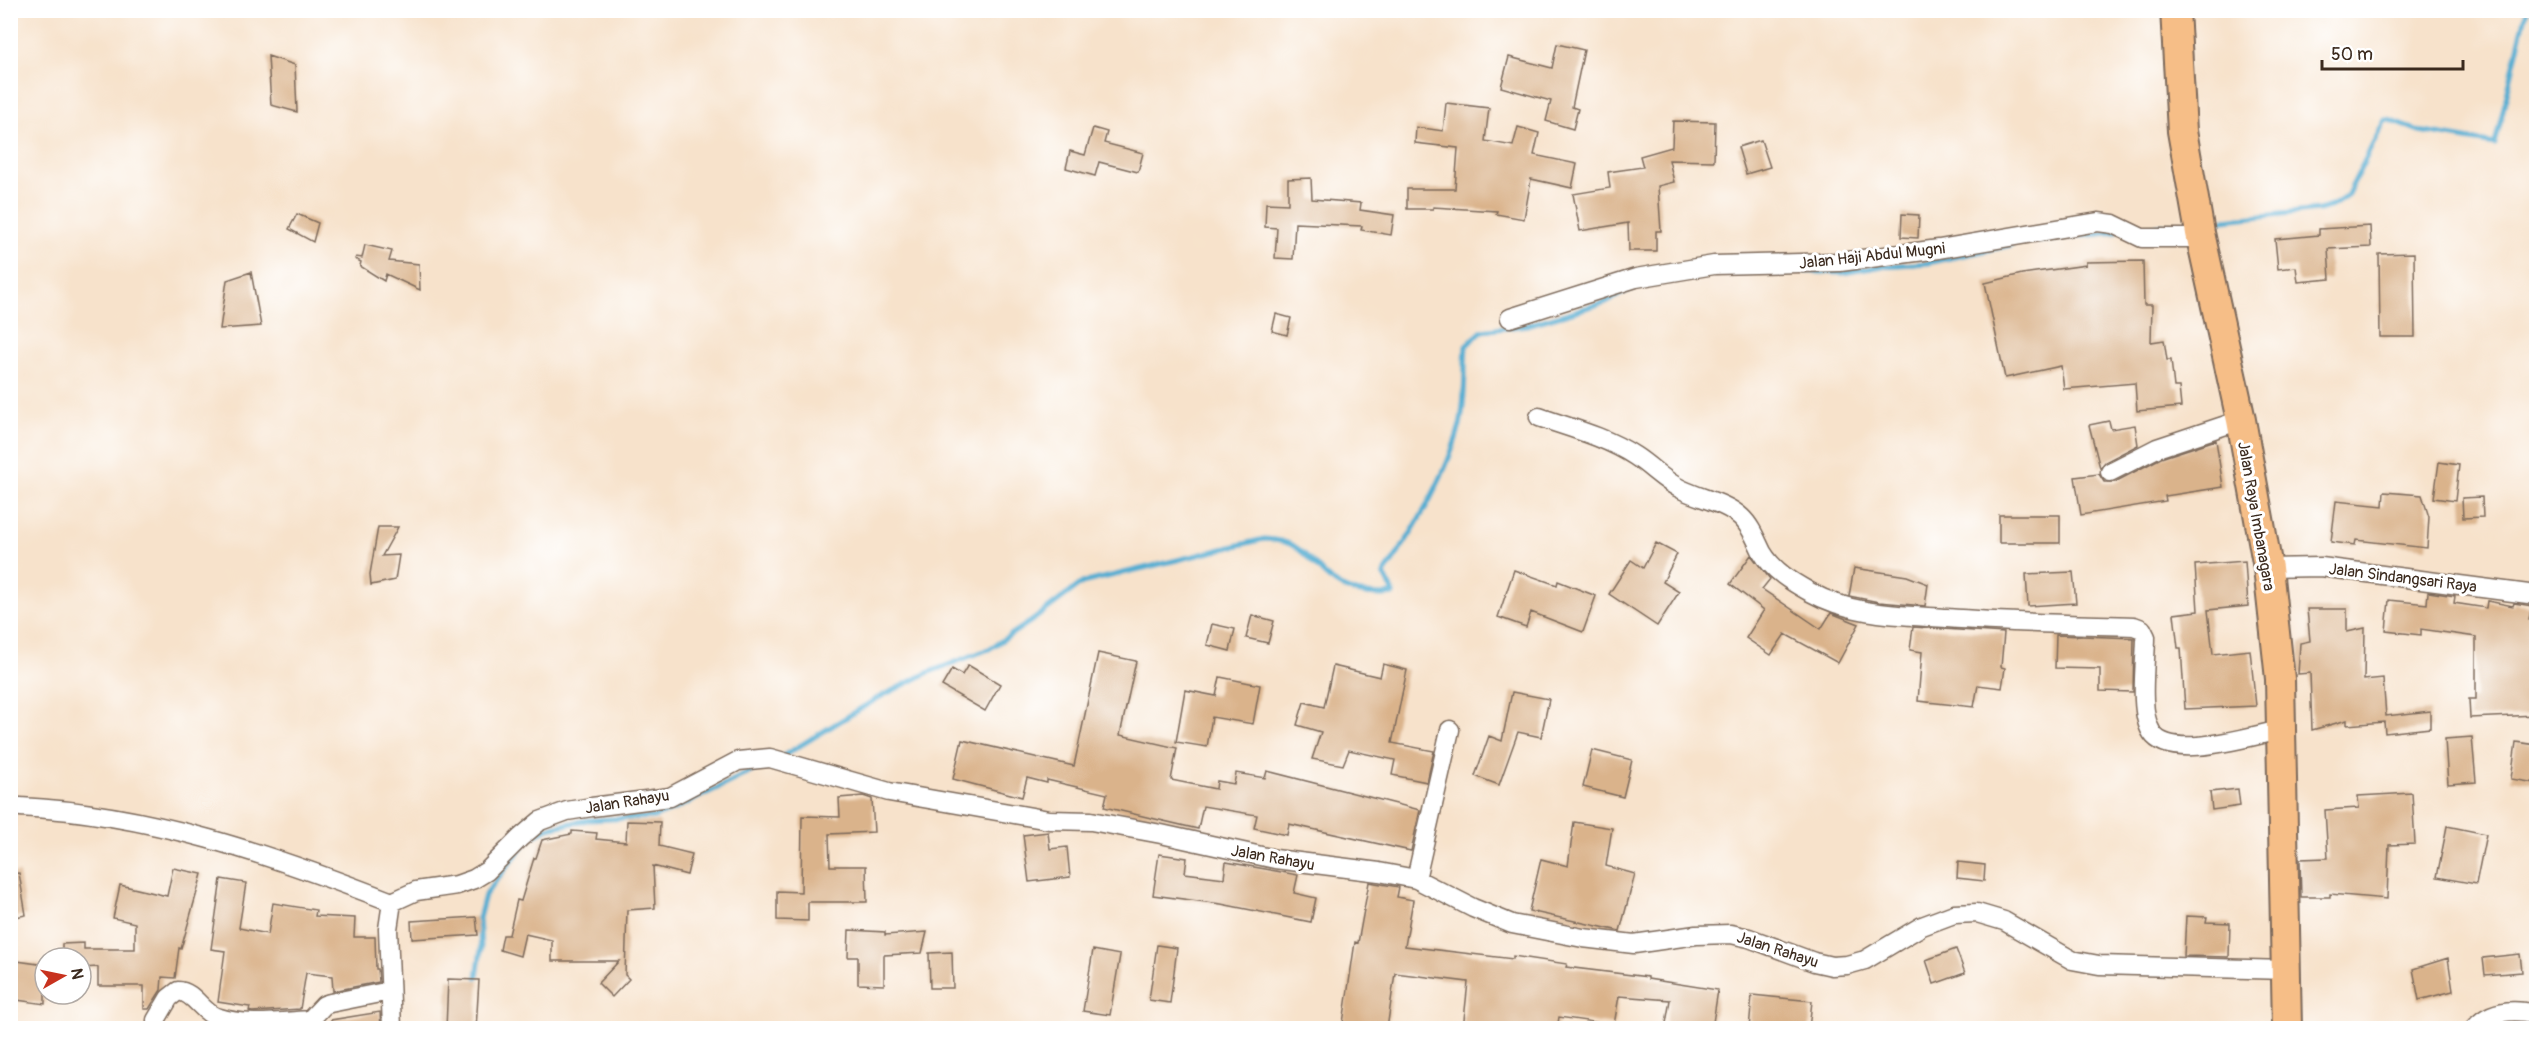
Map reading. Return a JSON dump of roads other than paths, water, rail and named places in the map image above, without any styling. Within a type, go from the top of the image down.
[{"type":"highway","name":"Jalan Raya Imbanagara","points":[[2175,10],[2182,131],[2199,227],[2241,420],[2268,568],[2280,679],[2287,1029]]},
{"type":"street","name":"Jalan Haji Abdul Mugni","points":[[1510,318],[1635,278],[1714,265],[1840,262],[1939,249],[2098,222],[2113,224],[2137,236],[2199,227]]},
{"type":"street","points":[[1539,417],[1611,442],[1683,490],[1719,504],[1741,517],[1753,533],[1763,554],[1779,573],[1812,593],[1842,606],[1883,614],[2007,624],[2134,626],[2142,629],[2146,637],[2144,703],[2152,733],[2161,741],[2182,747],[2212,745],[2281,730]]},
{"type":"street","points":[[2110,472],[2157,448],[2241,420]]},
{"type":"street","name":"Jalan Sindangsari Raya","points":[[2268,568],[2321,567],[2536,595]]},
{"type":"street","points":[[1416,879],[1450,730]]},
{"type":"street","name":"Jalan Rahayu","points":[[392,902],[416,891],[458,885],[474,879],[487,871],[540,821],[592,807],[670,797],[738,761],[777,759],[889,792],[1049,820],[1091,821],[1275,859],[1380,872],[1416,879],[1493,917],[1522,926],[1583,938],[1634,944],[1696,935],[1731,934],[1814,962],[1832,966],[1847,965],[1865,960],[1922,926],[1965,912],[2004,921],[2072,960],[2100,965],[2286,970]]},
{"type":"street","points":[[20,807],[101,814],[218,840],[303,867],[392,902],[388,929],[392,1029]]},
{"type":"street","points":[[156,1020],[172,993],[178,991],[183,991],[207,1013],[252,1024],[309,1020],[324,1005],[390,991]]},
{"type":"street","points":[[2475,1029],[2482,1019],[2498,1013],[2517,1010],[2536,1014]]},
{"type":"waterway","points":[[2205,222],[2319,210],[2332,206],[2347,196],[2385,120],[2419,131],[2495,144],[2527,10]]},
{"type":"waterway","points":[[2137,229],[2190,223]]},
{"type":"waterway","points":[[2038,241],[2116,232]]},
{"type":"waterway","points":[[1804,271],[1842,273],[1883,266],[1928,263],[2011,245]]},
{"type":"waterway","points":[[783,756],[878,698],[927,673],[989,649],[1033,620],[1082,583],[1264,539],[1284,542],[1299,549],[1332,581],[1348,590],[1376,595],[1394,594],[1384,574],[1428,503],[1447,464],[1460,425],[1466,346],[1482,331],[1527,325],[1606,302],[1632,288]]},
{"type":"waterway","points":[[536,835],[548,828],[587,820],[654,817],[764,765]]},
{"type":"waterway","points":[[477,977],[481,949],[479,918],[485,895],[524,845]]}]
